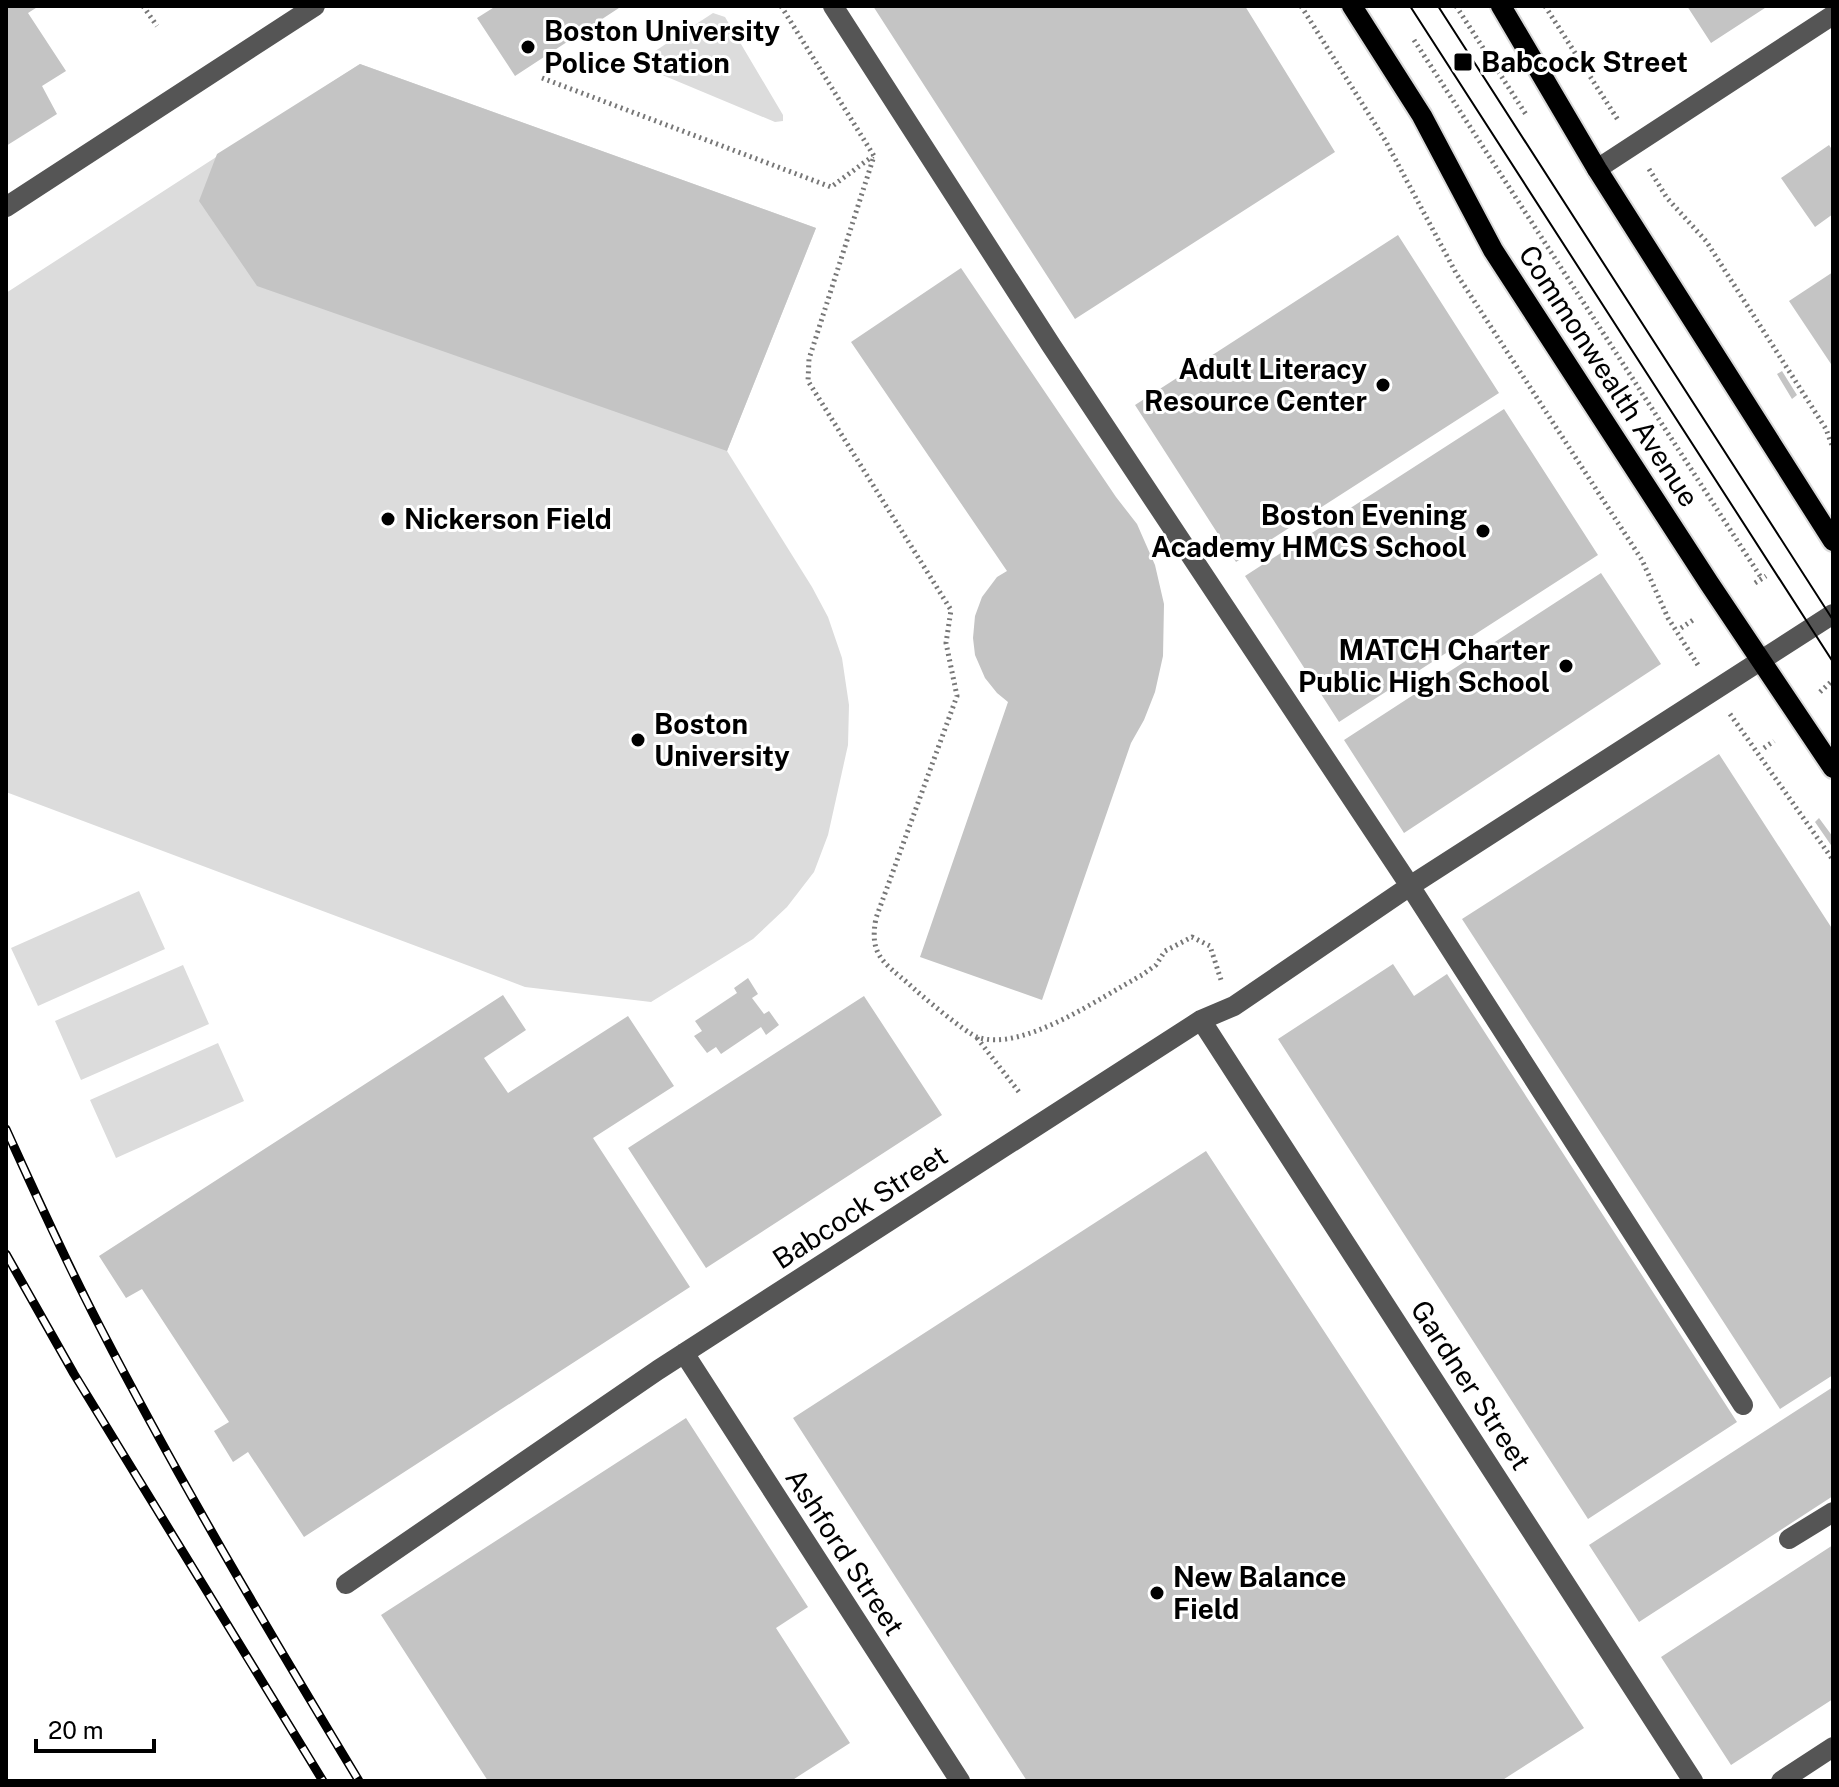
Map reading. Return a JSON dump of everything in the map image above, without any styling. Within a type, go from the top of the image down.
[{"type":"main road","name":"Commonwealth Avenue","points":[[1352,6],[1422,116],[1493,250],[1833,768]]},
{"type":"main road","points":[[1501,6],[1597,169],[1833,541]]},
{"type":"street","points":[[6,207],[315,6]]},
{"type":"street","points":[[833,6],[1051,345],[1410,886],[1743,1405]]},
{"type":"street","points":[[1597,169],[1833,15]]},
{"type":"street","points":[[1761,661],[1833,614]]},
{"type":"street","name":"Babcock Street","points":[[346,1584],[684,1353],[1201,1020],[1234,1006],[1410,886],[1761,661]]},
{"type":"street","name":"Gardner Street","points":[[1201,1020],[1693,1781]]},
{"type":"street","name":"Ashford Street","points":[[684,1353],[960,1781]]},
{"type":"street","points":[[1789,1539],[1833,1512]]},
{"type":"street","points":[[1781,1781],[1833,1747]]},
{"type":"path","points":[[143,6],[157,26]]},
{"type":"path","points":[[781,6],[874,156],[809,359],[808,381],[951,610],[946,643],[957,696],[876,918],[872,938],[877,955],[914,990],[976,1037],[1019,1092]]},
{"type":"path","points":[[1301,6],[1385,140],[1456,273],[1642,560],[1668,618]]},
{"type":"path","points":[[1545,6],[1615,116]]},
{"type":"path","points":[[1409,33],[1764,578],[1755,583]]},
{"type":"path","points":[[542,78],[831,187],[874,156]]},
{"type":"path","points":[[1646,164],[1667,198],[1706,241],[1826,429],[1833,448]]},
{"type":"path","points":[[1681,628],[1696,618]]},
{"type":"path","points":[[1820,692],[1833,680]]},
{"type":"path","points":[[1738,726],[1833,860]]},
{"type":"path","points":[[1764,748],[1774,741]]},
{"type":"path","points":[[976,1037],[1005,1040],[1032,1035],[1142,975],[1156,965],[1165,951],[1192,937],[1210,946],[1223,989]]},
{"type":"shaded area","points":[[713,13],[725,17],[783,115],[783,121],[775,122],[648,69],[642,63],[643,59]]},
{"type":"shaded area","name":"Nickerson Field","points":[[360,64],[816,228],[727,451],[828,617],[842,658],[849,705],[848,745],[828,835],[814,872],[787,907],[753,939],[651,1002],[525,987],[6,792],[6,293]]},
{"type":"shaded area","points":[[139,891],[165,949],[38,1006],[11,948]]},
{"type":"shaded area","points":[[183,965],[209,1024],[81,1080],[55,1021]]},
{"type":"shaded area","points":[[218,1043],[244,1101],[116,1158],[90,1100]]},
{"type":"building","points":[[6,6],[39,6],[28,13],[66,71],[42,86],[57,114],[6,146]]},
{"type":"building","name":"Boston University Police Station","points":[[496,6],[622,6],[515,76],[477,18]]},
{"type":"building","points":[[873,6],[1245,6],[1335,152],[1075,319]]},
{"type":"building","points":[[1687,6],[1768,6],[1711,43]]},
{"type":"building","points":[[360,64],[816,228],[727,451],[257,286],[199,201],[217,154]]},
{"type":"building","points":[[1829,145],[1833,151],[1833,214],[1815,227],[1781,178]]},
{"type":"building","points":[[1398,235],[1499,393],[1236,562],[1135,405]]},
{"type":"building","points":[[961,268],[1137,524],[1155,565],[1164,604],[1163,656],[1155,692],[1131,743],[1042,1000],[920,957],[1008,702],[985,678],[975,655],[973,638],[975,616],[982,597],[997,577],[1007,571],[851,342]]},
{"type":"building","points":[[1833,272],[1833,367],[1789,301]]},
{"type":"building","points":[[1782,371],[1797,395],[1792,399],[1777,374]]},
{"type":"building","points":[[1504,409],[1598,555],[1339,722],[1245,576]]},
{"type":"building","points":[[1601,573],[1661,664],[1404,833],[1344,740]]},
{"type":"building","points":[[1719,754],[1833,930],[1833,1375],[1780,1409],[1462,919]]},
{"type":"building","points":[[1819,818],[1833,837],[1833,848],[1815,822]]},
{"type":"building","points":[[1393,964],[1414,996],[1447,974],[1737,1422],[1588,1519],[1278,1039]]},
{"type":"building","points":[[748,978],[758,994],[752,998],[764,1014],[769,1011],[779,1025],[766,1035],[761,1027],[721,1054],[716,1047],[707,1053],[694,1036],[702,1031],[695,1021],[737,993],[734,988]]},
{"type":"building","points":[[503,995],[526,1030],[484,1058],[508,1093],[628,1016],[674,1086],[593,1138],[690,1287],[304,1537],[248,1452],[233,1462],[214,1431],[229,1422],[142,1289],[126,1298],[99,1256]]},
{"type":"building","points":[[864,996],[942,1115],[706,1268],[628,1148]]},
{"type":"building","name":"New Balance Field","points":[[1206,1151],[1584,1728],[1501,1781],[1027,1781],[793,1418]]},
{"type":"building","points":[[1833,1387],[1833,1496],[1639,1622],[1589,1545]]},
{"type":"building","points":[[686,1418],[808,1607],[776,1628],[850,1743],[791,1781],[488,1781],[381,1615]]},
{"type":"building","points":[[1833,1545],[1833,1699],[1731,1765],[1661,1657]]},
{"type":"tram line","points":[[1410,6],[1833,662]]},
{"type":"tram line","points":[[1438,6],[1833,620]]},
{"type":"railway","points":[[6,1129],[75,1278],[130,1385],[226,1556],[359,1781]]},
{"type":"railway","points":[[6,1254],[74,1374],[323,1781]]},
{"type":"place","name":"Boston University Police Station","points":[[528,47]]},
{"type":"place","name":"Babcock Street","points":[[1463,62]]},
{"type":"place","name":"Adult Literacy Resource Center","points":[[1383,385]]},
{"type":"place","name":"Nickerson Field","points":[[388,519]]},
{"type":"place","name":"Boston Evening Academy HMCS School","points":[[1483,531]]},
{"type":"place","name":"MATCH Charter Public High School","points":[[1566,666]]},
{"type":"place","name":"Boston University","points":[[638,740]]},
{"type":"place","name":"New Balance Field","points":[[1157,1593]]}]
